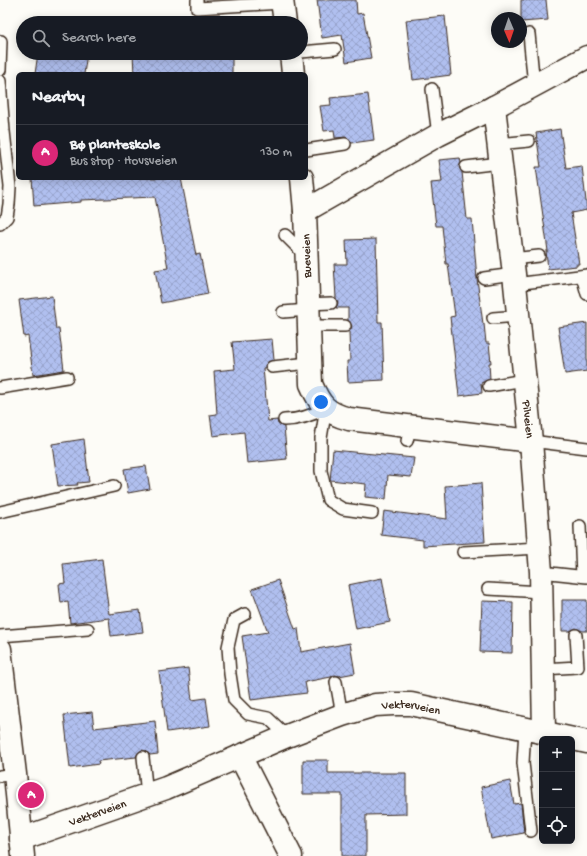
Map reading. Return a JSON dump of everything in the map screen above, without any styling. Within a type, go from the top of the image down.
[{"type":"street","points":[[304,211],[438,135],[587,57]]},
{"type":"street","points":[[292,60],[293,72]]},
{"type":"street","name":"Pilveien","points":[[494,107],[514,273],[531,441],[539,548],[542,669],[534,730]]},
{"type":"street","name":"Bueveien","points":[[302,180],[311,384],[319,401],[336,416],[409,434],[531,441]]},
{"type":"street","points":[[1,660],[7,775],[22,848]]},
{"type":"street","name":"Vekterveien","points":[[22,848],[287,736],[342,715],[375,705],[411,704],[587,742]]},
{"type":"street","points":[[240,756],[291,856]]},
{"type":"lane","points":[[197,0],[197,8],[213,3],[283,8]]},
{"type":"lane","points":[[529,34],[534,86]]},
{"type":"lane","points":[[0,70],[1,41]]},
{"type":"lane","points":[[308,51],[335,49]]},
{"type":"lane","points":[[0,81],[10,187],[9,204],[6,217],[0,224]]},
{"type":"lane","points":[[432,89],[438,135]]},
{"type":"lane","points":[[466,167],[530,141]]},
{"type":"lane","points":[[308,150],[345,144]]},
{"type":"lane","points":[[285,235],[306,255]]},
{"type":"lane","points":[[514,273],[538,256]]},
{"type":"lane","points":[[484,278],[514,273],[585,275],[587,294]]},
{"type":"lane","points":[[308,313],[331,303]]},
{"type":"lane","points":[[283,312],[308,313],[345,326]]},
{"type":"lane","points":[[493,318],[518,316]]},
{"type":"lane","points":[[272,366],[310,363]]},
{"type":"lane","points":[[0,388],[67,377]]},
{"type":"lane","points":[[489,386],[524,380]]},
{"type":"lane","points":[[284,420],[294,420],[316,414],[326,408]]},
{"type":"lane","points":[[326,408],[321,438],[321,471],[328,500],[343,510],[372,513]]},
{"type":"lane","points":[[531,441],[587,448]]},
{"type":"lane","points":[[0,512],[114,486]]},
{"type":"lane","points":[[488,588],[584,576],[580,526]]},
{"type":"lane","points":[[463,552],[539,548]]},
{"type":"lane","points":[[245,614],[234,620],[228,647],[234,700],[248,714],[268,718],[287,736]]},
{"type":"lane","points":[[0,636],[88,629]]},
{"type":"lane","points":[[542,669],[578,667],[576,635]]},
{"type":"lane","points":[[336,682],[342,715]]},
{"type":"lane","points":[[531,831],[523,763],[534,730]]},
{"type":"lane","points":[[143,757],[147,795]]},
{"type":"building","points":[[317,0],[356,0],[357,14],[363,13],[371,58],[346,62],[342,35],[322,38]]},
{"type":"building","points":[[521,0],[546,0],[548,20],[527,22],[527,12],[521,12]]},
{"type":"building","points":[[445,16],[451,75],[413,80],[406,20]]},
{"type":"building","points":[[37,60],[86,60],[84,72],[35,72]]},
{"type":"building","points":[[133,60],[232,60],[232,72],[134,72]]},
{"type":"building","points":[[368,94],[374,140],[352,143],[347,137],[335,138],[334,130],[324,131],[320,106],[331,105],[330,98]]},
{"type":"building","points":[[560,129],[566,168],[582,166],[587,210],[571,213],[579,264],[577,264],[577,266],[548,269],[546,251],[548,251],[536,167],[541,167],[536,133]]},
{"type":"building","points":[[460,158],[461,163],[459,167],[462,172],[467,219],[472,219],[477,279],[486,343],[489,343],[491,363],[489,363],[490,379],[481,383],[482,393],[459,396],[450,317],[455,316],[448,264],[446,264],[442,226],[436,226],[431,183],[442,182],[439,160]]},
{"type":"building","points":[[32,180],[181,180],[196,255],[200,254],[208,294],[161,303],[155,270],[168,268],[155,197],[81,200],[81,202],[34,206]]},
{"type":"building","points":[[376,239],[378,322],[382,322],[384,380],[348,382],[347,361],[350,361],[349,332],[352,326],[348,320],[348,308],[336,308],[338,303],[336,298],[334,264],[347,264],[346,240]]},
{"type":"building","points":[[52,296],[56,329],[59,329],[64,370],[33,375],[28,336],[24,337],[19,300]]},
{"type":"building","points":[[587,323],[587,371],[565,374],[558,327]]},
{"type":"building","points":[[272,339],[274,360],[268,362],[265,365],[265,368],[263,368],[268,421],[277,420],[278,424],[284,427],[287,459],[247,463],[244,432],[213,436],[210,415],[217,414],[214,371],[235,369],[232,342]]},
{"type":"building","points":[[84,439],[89,482],[77,483],[78,485],[58,486],[52,444]]},
{"type":"building","points":[[333,450],[414,458],[411,477],[388,475],[386,499],[365,497],[366,484],[330,480]]},
{"type":"building","points":[[146,466],[150,489],[128,493],[124,469]]},
{"type":"building","points":[[481,483],[485,542],[423,546],[423,540],[381,535],[384,511],[447,519],[445,486]]},
{"type":"building","points":[[102,559],[109,614],[140,610],[143,632],[111,636],[109,618],[70,623],[68,602],[61,603],[59,584],[65,583],[63,564]]},
{"type":"building","points":[[382,578],[390,622],[356,629],[348,585]]},
{"type":"building","points":[[278,580],[295,629],[298,628],[301,652],[350,643],[355,673],[339,676],[335,675],[305,682],[307,693],[251,700],[242,636],[268,632],[252,589]]},
{"type":"building","points":[[562,600],[587,600],[587,631],[582,631],[576,628],[570,631],[562,631]]},
{"type":"building","points":[[482,601],[513,602],[512,653],[480,652]]},
{"type":"building","points":[[188,668],[192,700],[206,698],[210,726],[167,732],[159,672]]},
{"type":"building","points":[[92,712],[94,728],[155,721],[158,754],[150,755],[146,751],[142,750],[136,757],[98,761],[99,764],[70,768],[64,715]]},
{"type":"building","points":[[303,760],[328,760],[328,773],[406,773],[406,814],[366,815],[366,856],[342,856],[342,794],[303,794]]},
{"type":"building","points":[[510,781],[514,804],[521,803],[524,833],[491,839],[481,787]]},
{"type":"place","name":"Bø planteskole","points":[[31,795]]}]
